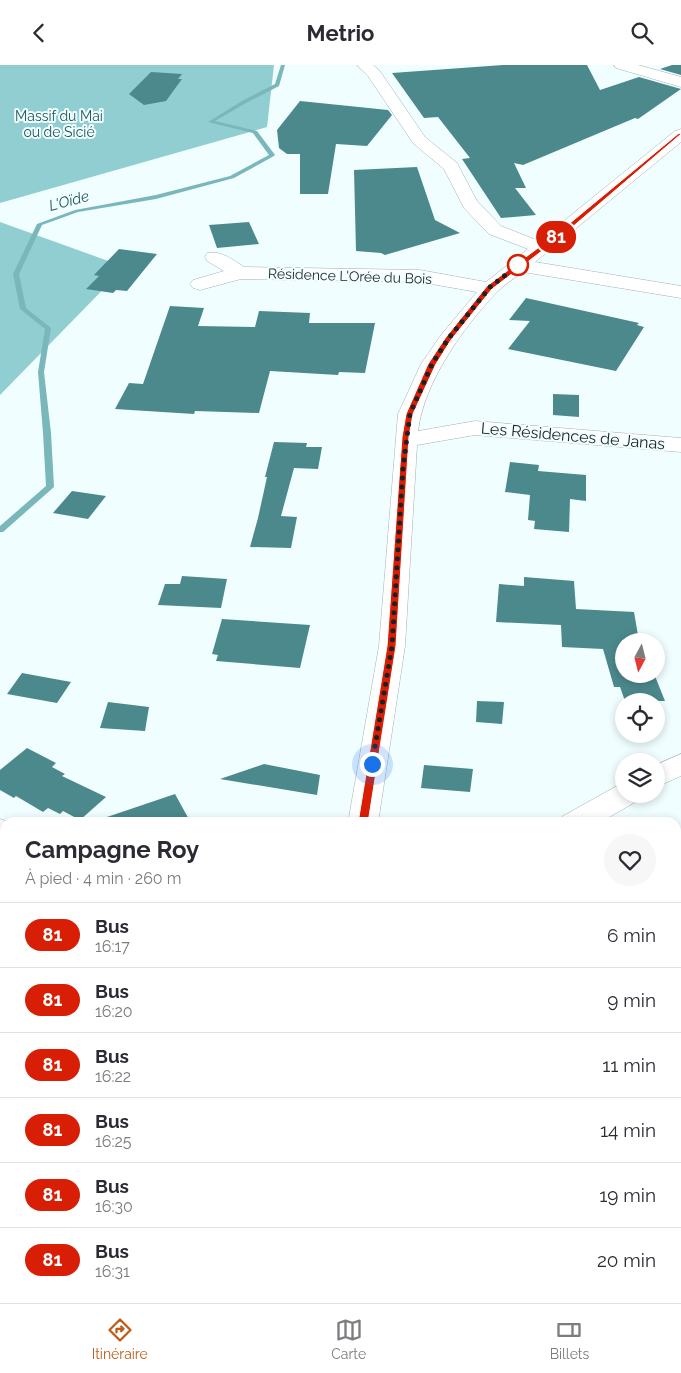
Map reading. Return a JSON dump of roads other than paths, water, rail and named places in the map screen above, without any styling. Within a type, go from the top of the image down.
[{"type":"street","points":[[364,65],[374,73],[418,140],[451,167],[470,204],[496,230],[541,248]]},
{"type":"street","points":[[621,65],[681,82]]},
{"type":"street","points":[[364,817],[392,646],[406,437],[410,414],[432,364],[448,339],[490,287],[560,234],[681,134]]},
{"type":"street","points":[[214,257],[240,273]]},
{"type":"street","points":[[518,265],[681,292]]},
{"type":"street","points":[[200,284],[240,273]]},
{"type":"street","name":"Résidence L'Orée du Bois","points":[[240,273],[420,276],[490,287]]},
{"type":"street","name":"Les Résidences de Janas","points":[[406,437],[420,438],[475,428],[681,445]]},
{"type":"street","points":[[585,817],[615,800]]},
{"type":"waterway","name":"L'Oïde","points":[[0,530],[50,487],[41,372],[48,328],[23,309],[16,274],[40,224],[77,211],[156,197],[232,177],[272,155],[255,132],[211,122],[277,85],[283,65]]},
{"type":"park label","name":"Massif du Mai ou de Sicié","points":[[59,124]]}]
